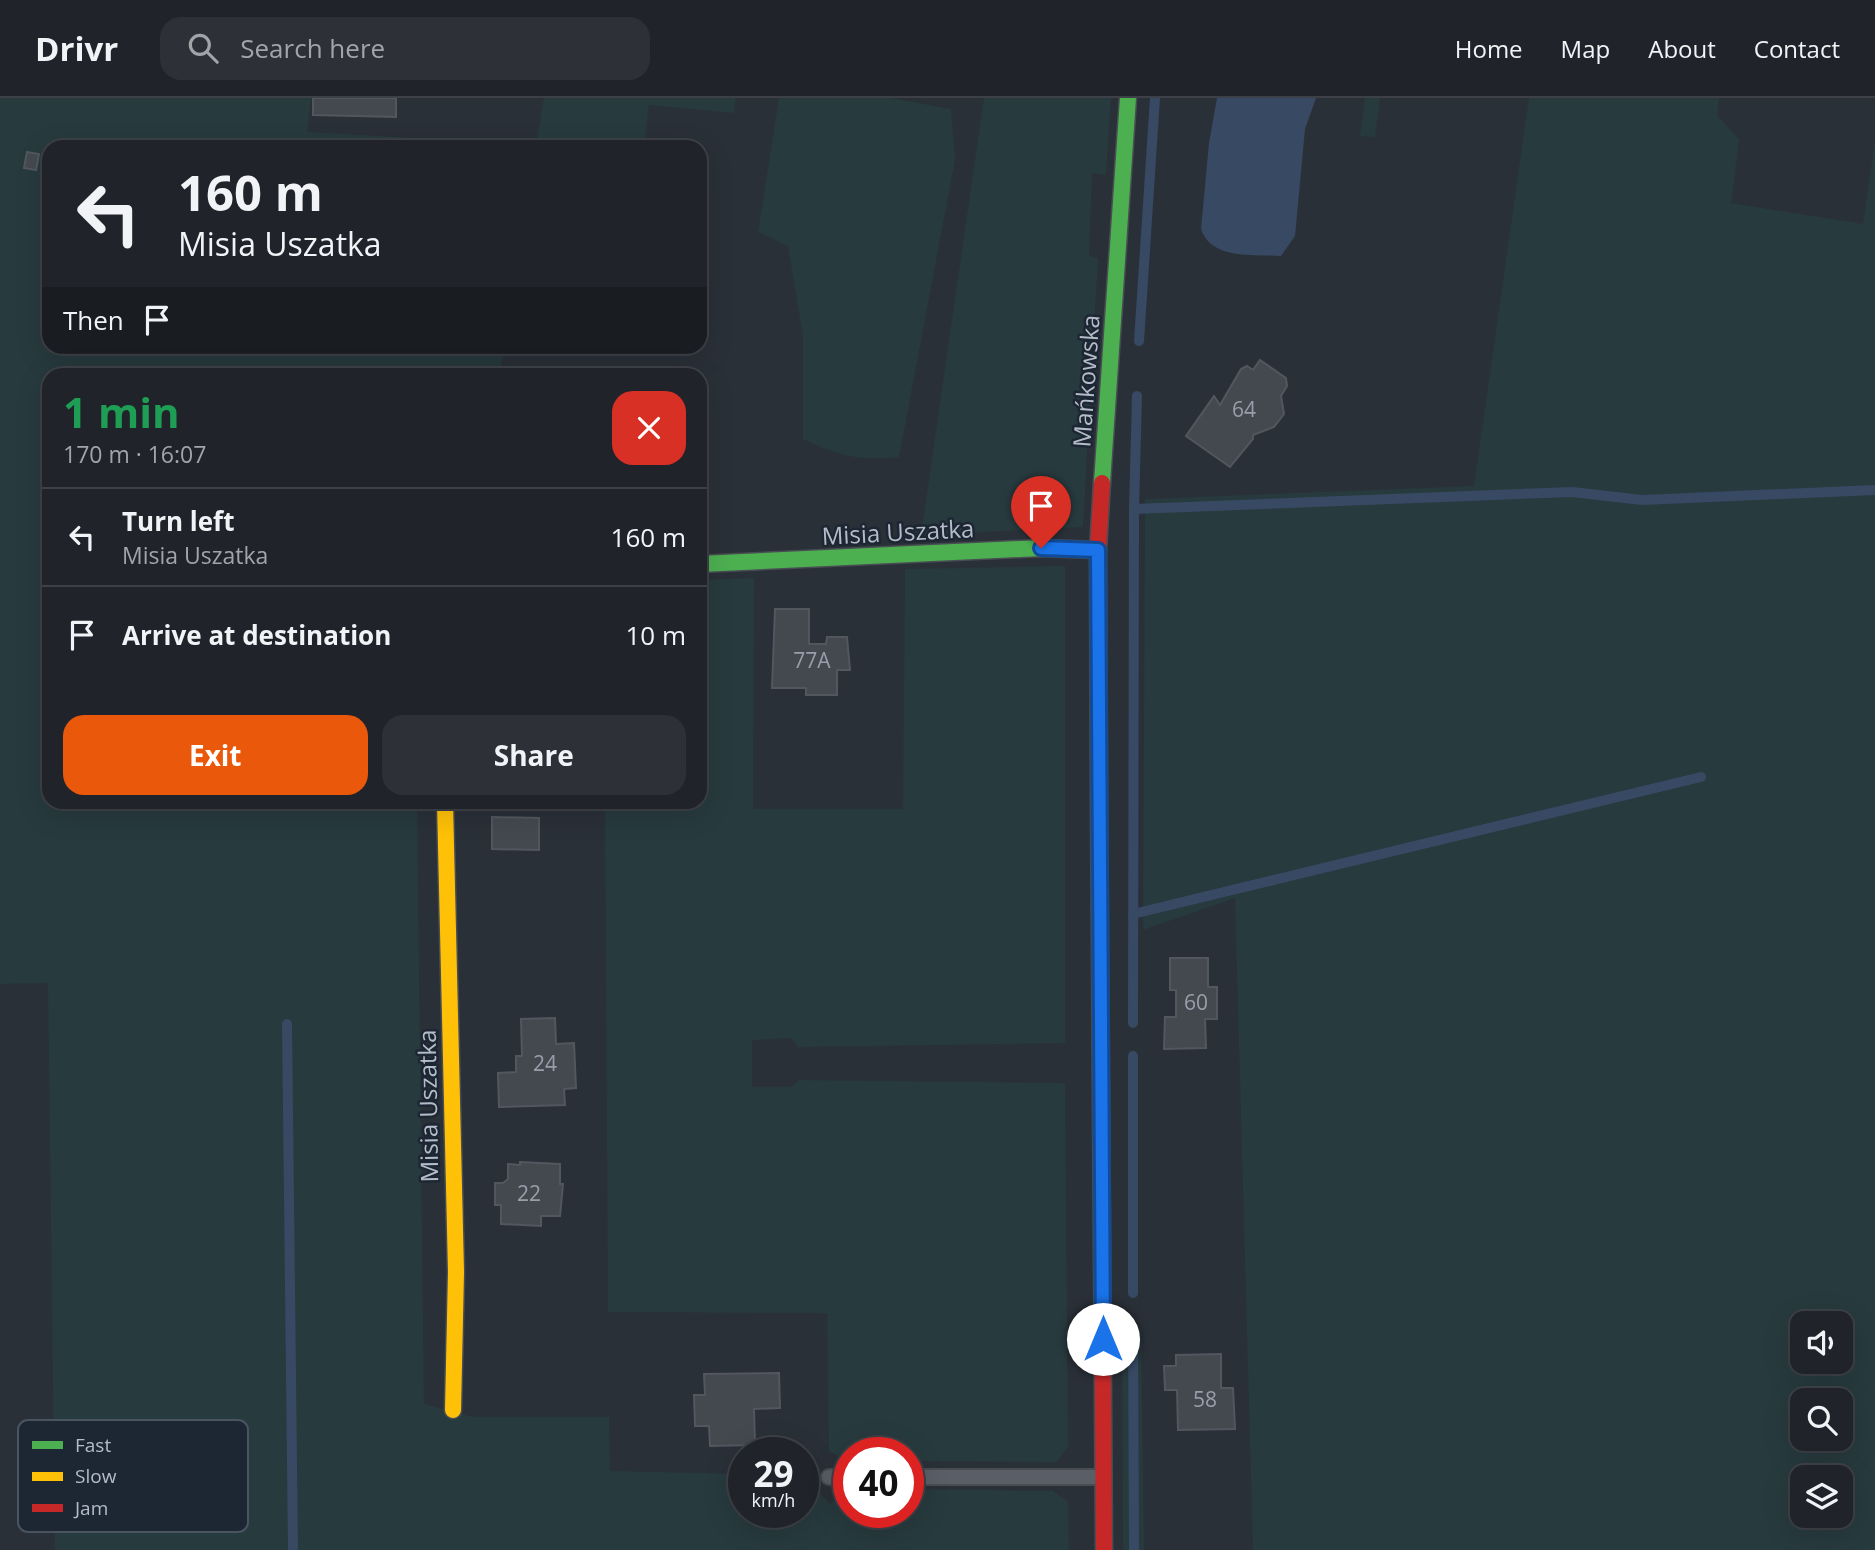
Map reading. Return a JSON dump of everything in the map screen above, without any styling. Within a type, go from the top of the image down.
[{"type":"street","name":"Mańkowska","points":[[1104,1550],[1098,550],[1128,98]]},
{"type":"street","name":"Misia Uszatka","points":[[707,564],[1041,548],[1098,550]]},
{"type":"street","name":"Misia Uszatka","points":[[445,809],[456,1272],[453,1410]]},
{"type":"lane","points":[[924,1477],[1104,1477]]},
{"type":"green space","points":[[0,98],[311,98],[307,132],[448,140],[42,140],[42,354],[503,354],[501,368],[42,368],[42,809],[417,809],[424,1404],[473,1417],[609,1417],[610,1471],[728,1474],[728,1528],[819,1528],[819,1492],[830,1504],[833,1502],[833,1528],[924,1528],[924,1489],[1053,1491],[1068,1502],[1069,1550],[55,1550],[55,1532],[248,1532],[248,1420],[53,1420],[48,983],[0,984]]},
{"type":"green space","points":[[544,98],[736,98],[734,113],[649,105],[645,140],[537,140]]},
{"type":"green space","points":[[779,98],[891,98],[951,109],[955,160],[899,457],[849,456],[803,439],[803,336],[788,246],[758,232]]},
{"type":"green space","points":[[984,98],[1111,98],[1106,175],[1092,173],[1089,256],[1098,258],[1083,527],[921,535]]},
{"type":"green space","points":[[1365,98],[1380,98],[1375,137],[1360,136]]},
{"type":"green space","points":[[1529,98],[1719,98],[1717,115],[1739,139],[1731,203],[1863,224],[1875,141],[1875,1550],[1253,1550],[1235,898],[1143,930],[1145,499],[1474,486]]},
{"type":"green space","points":[[1065,566],[1065,1043],[798,1047],[791,1038],[752,1040],[752,1087],[791,1087],[799,1080],[1065,1083],[1068,1447],[1056,1462],[924,1461],[924,1437],[833,1437],[833,1453],[829,1451],[827,1313],[608,1312],[605,809],[707,809],[707,580],[754,578],[753,809],[903,809],[905,569]]},
{"type":"green space","points":[[1141,1329],[1144,1550],[1123,1550],[1122,1330]]},
{"type":"water","points":[[1217,98],[1316,98],[1305,129],[1295,236],[1281,256],[1223,251],[1206,239],[1201,229],[1209,143]]},
{"type":"building","points":[[313,98],[396,98],[396,117],[313,115]]},
{"type":"building","points":[[27,152],[39,154],[36,170],[24,168]]},
{"type":"building","points":[[1260,360],[1286,378],[1287,386],[1281,396],[1284,414],[1274,427],[1253,435],[1253,439],[1230,467],[1186,436],[1214,396],[1220,405],[1241,369],[1247,366],[1253,370]]},
{"type":"building","points":[[775,609],[809,609],[809,644],[826,644],[827,637],[847,637],[850,670],[837,670],[837,695],[806,695],[806,688],[772,688]]},
{"type":"building","points":[[492,817],[539,818],[539,850],[492,849]]},
{"type":"building","points":[[1170,958],[1208,958],[1208,987],[1217,987],[1217,1019],[1205,1019],[1206,1048],[1164,1049],[1165,1017],[1176,1017],[1176,990],[1170,990]]},
{"type":"building","points":[[555,1018],[556,1044],[574,1043],[576,1088],[564,1089],[565,1105],[499,1107],[498,1073],[516,1072],[516,1056],[522,1056],[521,1019]]},
{"type":"building","points":[[520,1162],[560,1164],[560,1184],[563,1184],[560,1216],[541,1216],[541,1226],[501,1224],[501,1205],[495,1205],[495,1183],[503,1183],[508,1179],[508,1164],[520,1165]]},
{"type":"building","points":[[1221,1354],[1221,1388],[1233,1388],[1235,1429],[1178,1430],[1177,1390],[1165,1390],[1164,1366],[1176,1366],[1176,1355]]},
{"type":"building","points":[[779,1373],[780,1408],[754,1409],[755,1437],[728,1437],[728,1446],[710,1446],[709,1426],[695,1426],[694,1395],[705,1395],[704,1374]]},
{"type":"waterway","points":[[1139,341],[1155,98]]},
{"type":"waterway","points":[[1133,1023],[1134,509],[1137,396]]},
{"type":"waterway","points":[[1134,509],[1572,492],[1642,500],[1875,490]]},
{"type":"waterway","points":[[1133,914],[1701,777]]},
{"type":"waterway","points":[[287,1024],[293,1550]]},
{"type":"waterway","points":[[1133,1056],[1133,1293]]},
{"type":"waterway","points":[[1133,1331],[1134,1550]]},
{"type":"traffic: fast","points":[[1102,483],[1128,98]]},
{"type":"traffic: fast","points":[[707,564],[1041,548],[1098,550]]},
{"type":"traffic: fast","points":[[1099,795],[1102,1247]]},
{"type":"traffic: slow","points":[[445,809],[456,1272],[453,1410]]},
{"type":"traffic: jam","points":[[1099,795],[1098,550],[1102,483]]},
{"type":"traffic: jam","points":[[1102,1247],[1104,1550]]},
{"type":"route","points":[[1041,548],[1098,550],[1103,1339]]}]
